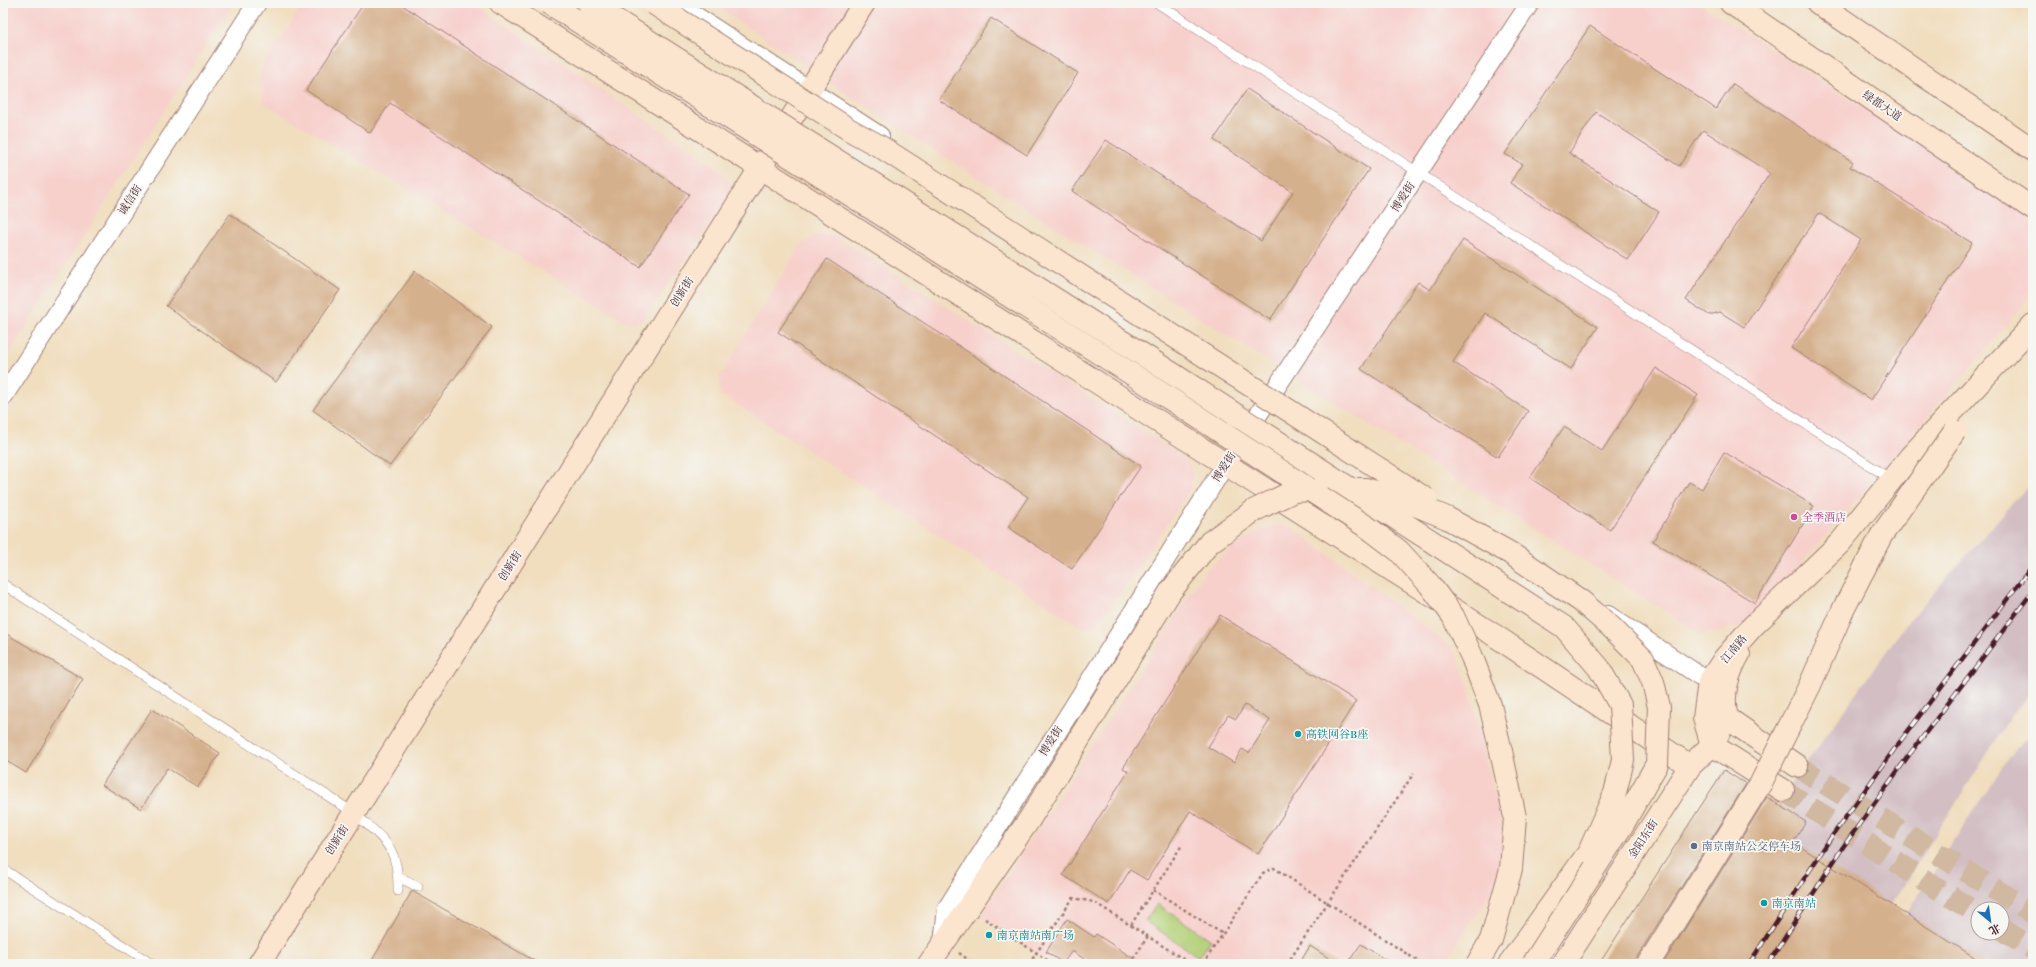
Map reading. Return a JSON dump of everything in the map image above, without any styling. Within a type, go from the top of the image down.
[{"type":"main road","points":[[501,3],[1494,636],[1690,766]]},
{"type":"main road","points":[[549,3],[1138,378],[1370,529],[1399,551],[1430,585],[1453,616],[1472,657],[1490,705],[1515,817],[1511,869],[1491,940],[1477,964]]},
{"type":"main road","points":[[589,3],[1134,350],[1564,627],[1599,668],[1620,704],[1623,760],[1614,793],[1590,852],[1509,964]]},
{"type":"main road","points":[[653,3],[850,130],[881,147],[1510,553],[1581,601],[1643,659],[1653,682],[1659,707],[1657,764],[1623,824],[1533,964]]},
{"type":"main road","name":"创新街","points":[[259,964],[864,3]]},
{"type":"main road","name":"绿都大道","points":[[1731,3],[2033,209]]},
{"type":"main road","points":[[1818,3],[2033,150]]},
{"type":"main road","points":[[1648,964],[1761,783],[1810,685],[1843,610],[1881,536],[1955,431],[2006,372],[2032,326]]},
{"type":"main road","name":"江南路","points":[[1712,744],[1704,718],[1718,683],[1724,660],[1753,626],[1840,543],[1892,480],[1983,378],[2032,326]]},
{"type":"main road","name":"博爱街","points":[[929,964],[954,950],[1029,820],[1170,592],[1210,542],[1255,510],[1294,491],[1366,489],[1406,500],[1447,518],[1510,553]]},
{"type":"main road","name":"江南路","points":[[1718,683],[1727,718]]},
{"type":"main road","points":[[1727,718],[1797,766]]},
{"type":"main road","name":"金阳东街","points":[[1563,964],[1690,766],[1712,744],[1727,718]]},
{"type":"main road","points":[[1712,744],[1783,790]]},
{"type":"street","name":"诚信街","points":[[3,397],[257,3]]},
{"type":"street","points":[[676,3],[1272,394],[1718,683]]},
{"type":"street","name":"博爱街","points":[[954,950],[947,908],[1225,465],[1530,3]]},
{"type":"lane","points":[[1157,3],[1892,480]]},
{"type":"lane","points":[[3,584],[354,814],[388,843],[394,852],[398,877],[398,891]]},
{"type":"lane","points":[[3,869],[152,964]]},
{"type":"lane","points":[[398,877],[418,887]]},
{"type":"path","points":[[1287,964],[1414,773]]},
{"type":"path","points":[[1130,925],[1182,845]]},
{"type":"path","points":[[1203,964],[1263,873],[1274,868],[1421,963]]},
{"type":"path","points":[[1153,890],[1223,934]]},
{"type":"path","points":[[1029,964],[1073,898],[1094,902],[1191,964]]},
{"type":"path","points":[[981,916],[1053,964]]},
{"type":"path","points":[[1130,964],[1148,936]]},
{"type":"path","points":[[954,950],[974,964]]},
{"type":"shaded area","points":[[3,3],[233,3],[3,363]]},
{"type":"shaded area","points":[[304,3],[473,3],[719,169],[729,181],[731,189],[728,201],[641,322],[627,322],[264,103],[260,70]]},
{"type":"shaded area","points":[[711,3],[1698,3],[2033,215],[2033,294],[1749,625],[1703,635],[902,130]]},
{"type":"shaded area","points":[[822,234],[833,235],[1181,455],[1189,463],[1193,475],[1191,489],[1097,626],[1084,629],[721,394],[719,378],[800,246],[811,238]]},
{"type":"shaded area","points":[[2033,480],[2033,687],[2005,726],[1853,964],[1672,964],[1766,819],[1906,624]]},
{"type":"shaded area","name":"高铁网谷B座","points":[[1277,525],[1290,526],[1453,648],[1467,681],[1501,822],[1503,861],[1495,887],[1443,964],[1053,964],[981,916],[1206,570],[1233,547],[1257,532]]},
{"type":"shaded area","points":[[2033,731],[2033,964],[1874,964],[2009,756]]},
{"type":"green space","points":[[1157,904],[1211,940],[1199,957],[1145,921]]},
{"type":"building","points":[[364,3],[399,3],[689,194],[640,267],[390,103],[370,133],[306,90]]},
{"type":"building","points":[[991,18],[1078,73],[1027,155],[939,100]]},
{"type":"building","points":[[1590,26],[1716,109],[1733,84],[1853,162],[1850,167],[1972,243],[1871,400],[1791,348],[1861,240],[1819,213],[1744,327],[1720,312],[1709,315],[1686,300],[1770,173],[1703,130],[1679,166],[1596,112],[1569,153],[1659,212],[1628,260],[1510,183],[1522,164],[1505,154]]},
{"type":"building","points":[[1247,89],[1369,169],[1270,320],[1072,191],[1106,140],[1261,241],[1293,192],[1214,140]]},
{"type":"building","points":[[230,214],[340,290],[276,382],[166,306]]},
{"type":"building","points":[[1463,240],[1598,327],[1571,369],[1485,313],[1453,362],[1528,411],[1498,457],[1361,369],[1418,282],[1430,290]]},
{"type":"building","points":[[827,259],[1141,466],[1072,569],[1008,527],[1028,497],[778,332]]},
{"type":"building","points":[[415,271],[492,327],[390,466],[313,410]]},
{"type":"building","points":[[1656,368],[1698,395],[1610,530],[1530,478],[1564,427],[1602,451]]},
{"type":"building","points":[[1724,452],[1814,506],[1755,603],[1653,541],[1689,482],[1702,489]]},
{"type":"building","name":"高铁网谷B座","points":[[1220,615],[1356,701],[1258,854],[1190,811],[1147,880],[1130,870],[1109,904],[1063,875],[1128,771],[1123,768]],"holes":[[[1245,705],[1270,720],[1249,753],[1242,749],[1234,763],[1208,747],[1228,715],[1236,719]]]},
{"type":"building","points":[[3,632],[83,679],[26,773],[3,759]]},
{"type":"building","points":[[152,709],[220,753],[198,787],[167,768],[141,809],[102,785]]},
{"type":"building","points":[[1724,770],[1746,784],[1637,957],[1636,964],[1599,964]]},
{"type":"building","name":"南京南站","points":[[1767,797],[1806,822],[1793,842],[1985,964],[1663,964]]},
{"type":"building","points":[[412,891],[540,964],[370,964]]},
{"type":"building","points":[[1067,919],[1094,937],[1096,934],[1142,964],[1092,964],[1072,951],[1063,963],[1046,952]]},
{"type":"building","points":[[1361,944],[1392,964],[1347,964]]},
{"type":"building","points":[[1310,946],[1338,964],[1299,964]]},
{"type":"tunnel","points":[[1797,766],[2033,913]]},
{"type":"tunnel","points":[[1783,790],[1970,909]]},
{"type":"tunnel","points":[[2010,934],[2033,949]]},
{"type":"railway","points":[[1749,964],[1830,839],[1896,747],[2033,565]]},
{"type":"railway","points":[[1768,964],[1843,847],[1909,755],[2033,591]]},
{"type":"place","name":"全季酒店","points":[[1794,517]]},
{"type":"place","name":"高铁网谷B座","points":[[1298,734]]},
{"type":"place","name":"南京南站公交停车场","points":[[1694,846]]},
{"type":"place","name":"南京南站","points":[[1764,903]]},
{"type":"place","name":"南京南站南广场","points":[[989,935]]}]
